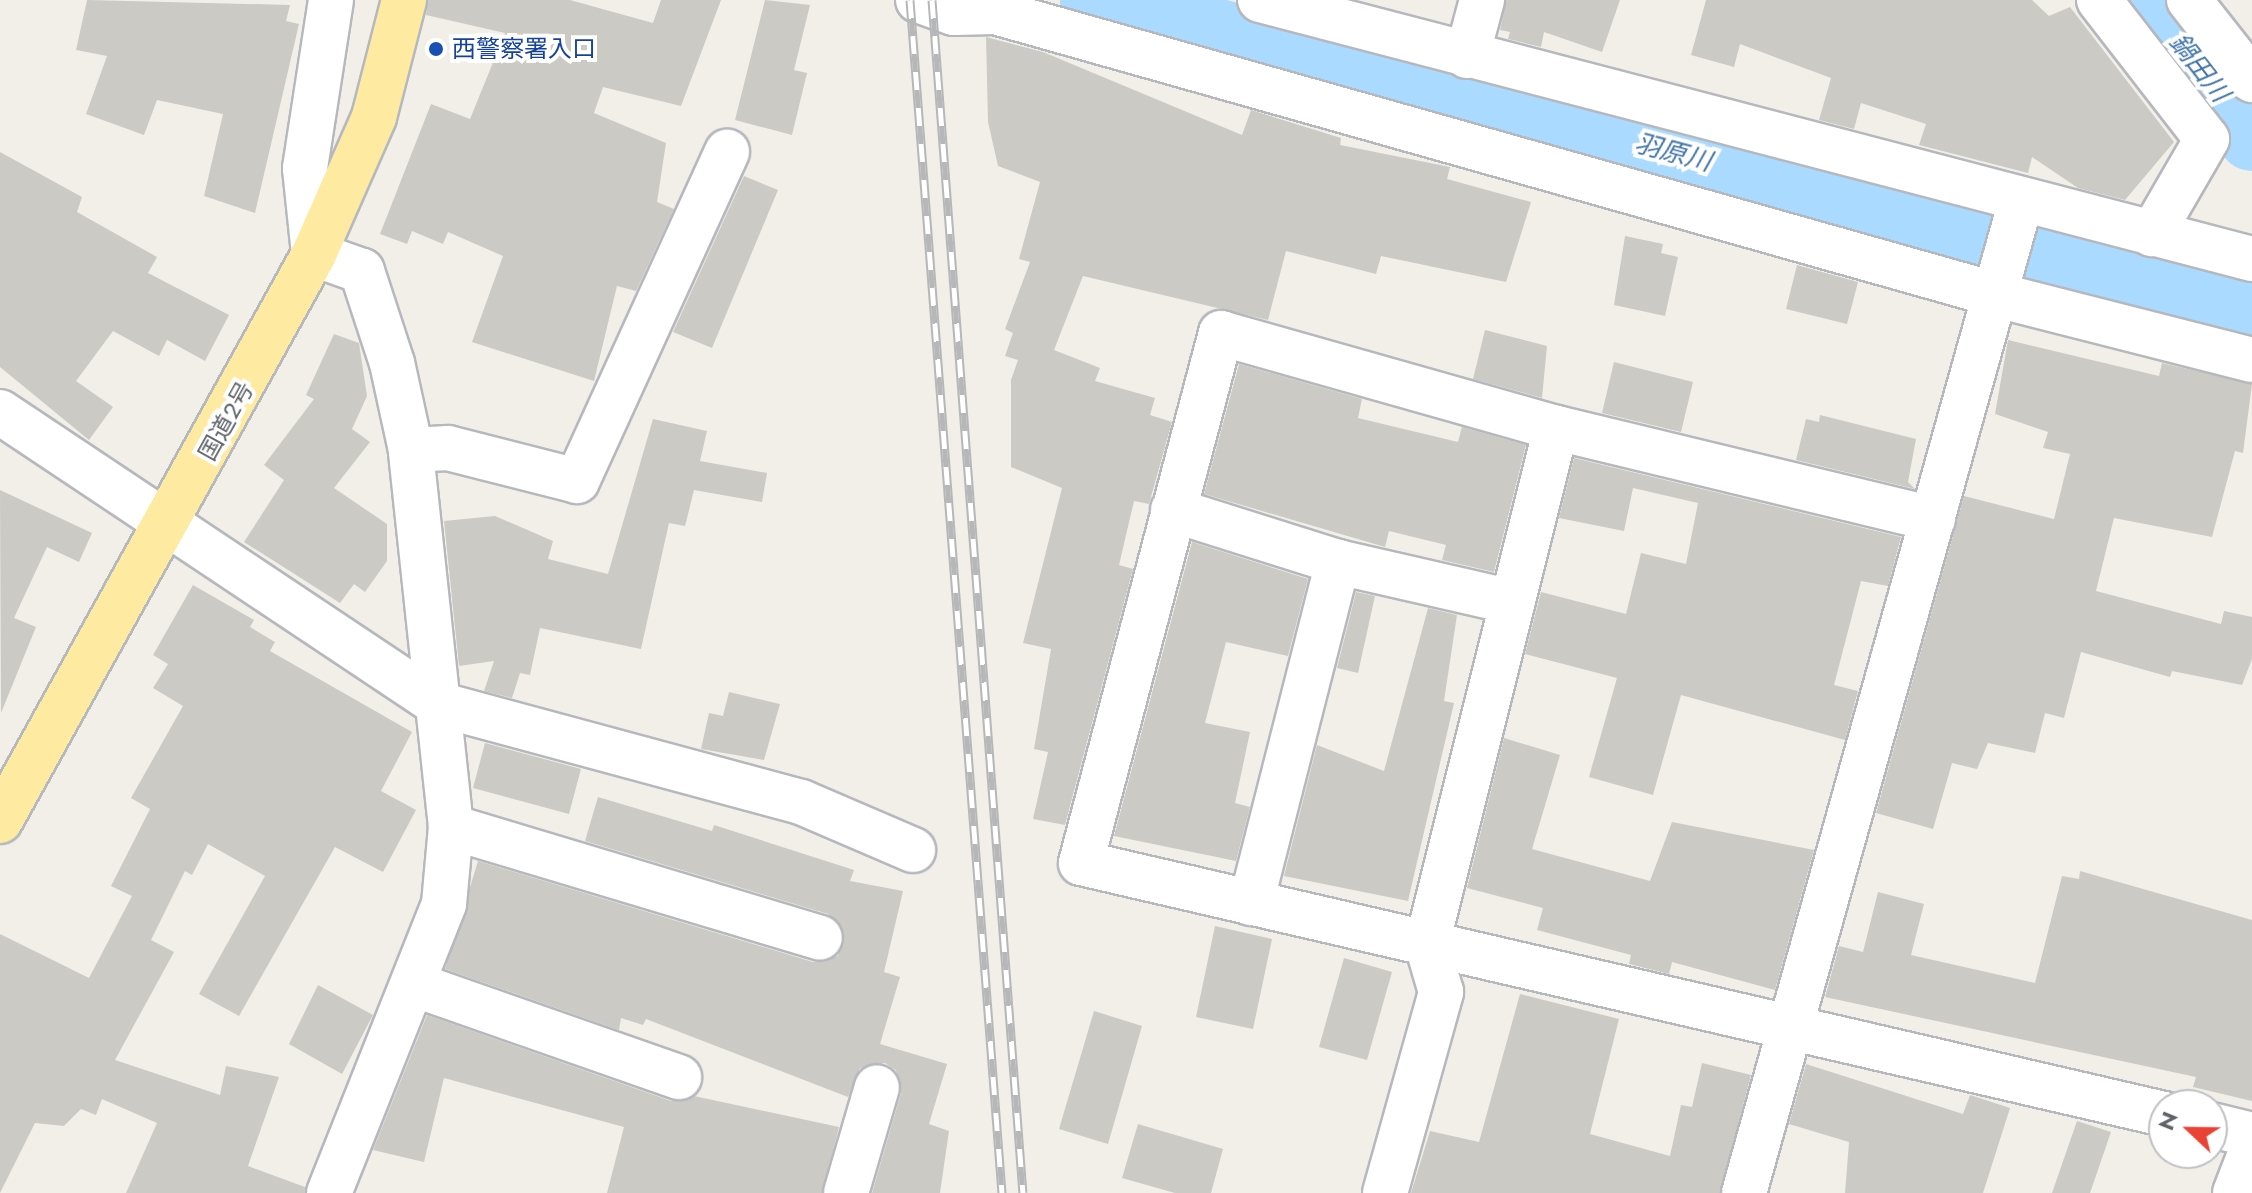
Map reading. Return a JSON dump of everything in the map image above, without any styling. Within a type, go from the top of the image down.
[{"type":"highway","name":"国道2号","points":[[0,821],[167,526],[314,254],[374,117],[404,0]]},
{"type":"street","points":[[329,1193],[444,904],[451,827],[411,450],[362,271],[314,254],[305,168],[331,0]]},
{"type":"street","points":[[918,0],[954,13],[995,12],[1997,295],[2252,360]]},
{"type":"street","points":[[1467,56],[1482,0]]},
{"type":"street","points":[[2099,0],[2207,139],[2152,234]]},
{"type":"street","points":[[2189,0],[2252,80]]},
{"type":"street","points":[[1271,1],[1467,56],[2252,259]]},
{"type":"street","points":[[411,450],[448,448],[577,481],[727,152]]},
{"type":"street","points":[[1744,1193],[2021,201]]},
{"type":"street","points":[[1933,519],[1556,428],[1221,333],[1081,863],[1427,944],[1793,1022],[2148,1110]]},
{"type":"street","points":[[0,412],[438,704],[801,802],[913,850]]},
{"type":"street","points":[[1385,1193],[1441,992],[1427,944],[1556,428]]},
{"type":"street","points":[[1173,510],[1338,562],[1512,602]]},
{"type":"street","points":[[1251,903],[1338,562]]},
{"type":"street","points":[[451,827],[820,938]]},
{"type":"street","points":[[413,984],[679,1077]]},
{"type":"street","points":[[846,1193],[877,1087]]},
{"type":"street","points":[[2228,1129],[2252,1135]]},
{"type":"street","points":[[2235,1193],[2252,1149]]},
{"type":"building","points":[[87,0],[290,5],[286,21],[299,24],[255,213],[204,196],[223,114],[157,100],[144,135],[86,114],[107,56],[76,50]]},
{"type":"building","points":[[428,0],[570,0],[653,23],[661,0],[721,0],[681,106],[603,87],[594,113],[666,143],[657,202],[674,209],[636,291],[617,286],[594,381],[472,342],[503,256],[448,232],[443,244],[412,231],[407,244],[380,234],[431,104],[470,119],[505,33],[426,15]]},
{"type":"building","points":[[765,0],[810,5],[794,70],[807,73],[792,135],[735,120]]},
{"type":"building","points":[[1506,0],[1620,0],[1602,52],[1544,32],[1541,47],[1508,39],[1510,32],[1500,30]]},
{"type":"building","points":[[1706,0],[2032,0],[2049,16],[2070,7],[2174,142],[2125,200],[2078,188],[2032,157],[2028,173],[1919,145],[1926,124],[1861,103],[1854,129],[1819,120],[1831,78],[1740,44],[1734,67],[1691,55]]},
{"type":"building","points":[[986,37],[1043,52],[1242,135],[1251,110],[1341,138],[1340,145],[1450,167],[1447,179],[1531,202],[1506,282],[1381,256],[1376,274],[1286,251],[1268,320],[1083,276],[1054,350],[1100,368],[1095,381],[1155,398],[1150,415],[1172,422],[1149,504],[1134,501],[1119,565],[1133,569],[1065,825],[1033,819],[1048,752],[1034,749],[1051,649],[1023,643],[1062,488],[1011,467],[1011,380],[1018,360],[1005,356],[1013,333],[1005,329],[1030,262],[1019,259],[1040,182],[998,166],[988,122]]},
{"type":"building","points":[[0,152],[82,197],[77,212],[157,257],[148,273],[229,315],[205,361],[167,340],[159,356],[113,331],[76,381],[113,407],[89,440],[0,367]]},
{"type":"building","points":[[744,176],[778,190],[712,348],[673,332]]},
{"type":"building","points":[[1625,236],[1663,244],[1661,253],[1678,257],[1665,316],[1614,305]]},
{"type":"building","points":[[1797,265],[1858,282],[1847,324],[1786,309]]},
{"type":"building","points":[[1485,330],[1547,346],[1542,398],[1473,379]]},
{"type":"building","points":[[334,334],[359,343],[367,396],[352,429],[370,442],[334,488],[387,524],[387,561],[365,592],[354,584],[340,603],[244,542],[284,480],[264,465],[314,399],[306,395]]},
{"type":"building","points":[[2008,340],[2159,376],[2162,363],[2252,384],[2243,453],[2235,451],[2212,537],[2114,518],[2096,591],[2221,624],[2224,611],[2252,617],[2252,659],[2242,685],[2172,671],[2170,677],[2081,652],[2064,718],[2045,713],[2035,753],[1988,743],[1977,769],[1952,763],[1933,829],[1876,813],[1964,496],[2054,519],[2070,454],[2043,448],[2048,432],[1995,414]]},
{"type":"building","points":[[1614,362],[1693,382],[1681,432],[1602,413]]},
{"type":"building","points":[[1239,364],[1362,399],[1358,418],[1458,442],[1462,427],[1526,445],[1494,572],[1442,560],[1446,545],[1389,531],[1385,547],[1204,494]]},
{"type":"building","points":[[1820,415],[1916,439],[1908,482],[1915,489],[1796,460],[1806,419],[1819,422]]},
{"type":"building","points":[[653,419],[707,431],[700,461],[767,473],[762,502],[694,490],[685,526],[669,523],[641,649],[540,628],[530,675],[520,673],[512,698],[484,691],[494,661],[459,666],[444,521],[495,516],[553,541],[548,559],[608,574]]},
{"type":"building","points":[[1574,458],[1901,537],[1888,586],[1861,581],[1834,685],[1858,691],[1845,740],[1681,695],[1653,795],[1589,777],[1617,678],[1525,654],[1541,592],[1626,614],[1641,553],[1686,564],[1698,503],[1633,488],[1624,531],[1559,518]]},
{"type":"building","points":[[0,490],[92,533],[79,562],[47,547],[14,618],[36,627],[1,713]]},
{"type":"building","points":[[1192,542],[1308,579],[1288,656],[1226,642],[1205,723],[1250,732],[1235,803],[1250,807],[1236,861],[1114,836]]},
{"type":"building","points":[[193,585],[254,620],[250,627],[275,642],[270,651],[412,732],[381,791],[416,810],[383,872],[335,847],[239,1016],[199,994],[265,876],[208,844],[192,875],[185,871],[151,940],[174,952],[115,1060],[220,1095],[226,1066],[279,1077],[248,1166],[305,1187],[305,1193],[126,1193],[157,1123],[102,1099],[96,1115],[81,1109],[64,1126],[35,1123],[0,1193],[0,934],[89,978],[132,896],[111,886],[150,809],[131,798],[183,706],[153,688],[168,664],[153,655]]},
{"type":"building","points":[[1356,592],[1375,596],[1358,673],[1337,668]]},
{"type":"building","points":[[1428,608],[1457,615],[1444,701],[1454,703],[1408,901],[1284,876],[1317,745],[1384,771]]},
{"type":"building","points":[[729,692],[780,704],[764,760],[701,749],[709,713],[723,716]]},
{"type":"building","points":[[1504,738],[1560,755],[1532,849],[1650,881],[1672,822],[1814,850],[1775,990],[1672,962],[1669,974],[1629,964],[1631,955],[1537,930],[1543,908],[1467,888]]},
{"type":"building","points":[[485,743],[581,769],[569,814],[473,788]]},
{"type":"building","points":[[598,797],[712,831],[714,825],[854,870],[850,881],[903,891],[884,972],[900,977],[880,1044],[947,1064],[929,1124],[949,1131],[940,1193],[872,1193],[901,1093],[896,1070],[885,1063],[860,1068],[848,1097],[646,1019],[643,1025],[621,1018],[619,1030],[445,969],[478,861],[813,962],[838,956],[844,933],[828,914],[585,841]]},
{"type":"building","points":[[2080,871],[2252,920],[2252,1101],[2228,1095],[2228,1089],[2193,1087],[2196,1077],[1825,997],[1839,946],[1863,952],[1878,892],[1924,904],[1911,955],[2035,983],[2062,876],[2079,879]]},
{"type":"building","points":[[1215,926],[1272,939],[1253,1029],[1196,1017]]},
{"type":"building","points":[[1344,958],[1392,972],[1367,1060],[1319,1047]]},
{"type":"building","points":[[318,985],[373,1015],[342,1074],[289,1044]]},
{"type":"building","points":[[1520,994],[1619,1019],[1590,1134],[1670,1156],[1681,1105],[1692,1107],[1702,1063],[1751,1075],[1720,1193],[1411,1193],[1430,1131],[1479,1142]]},
{"type":"building","points":[[1094,1011],[1142,1026],[1108,1144],[1059,1129]]},
{"type":"building","points":[[427,1015],[671,1101],[694,1096],[839,1127],[822,1193],[607,1193],[624,1127],[444,1078],[424,1162],[373,1150]]},
{"type":"building","points":[[1806,1064],[1963,1114],[1970,1095],[2010,1108],[1983,1193],[1845,1193],[1849,1142],[1789,1124]]},
{"type":"building","points":[[2077,1121],[2111,1132],[2090,1193],[2052,1193]]},
{"type":"building","points":[[1138,1124],[1223,1149],[1211,1193],[1175,1193],[1122,1178]]},
{"type":"waterway","name":"羽原川","points":[[1094,0],[2252,307]]},
{"type":"waterway","name":"鍋田川","points":[[2146,0],[2252,137]]},
{"type":"railway","points":[[910,0],[1002,1193]]},
{"type":"railway","points":[[932,0],[1023,1193]]},
{"type":"place","name":"西警察署入口","points":[[436,49]]}]
